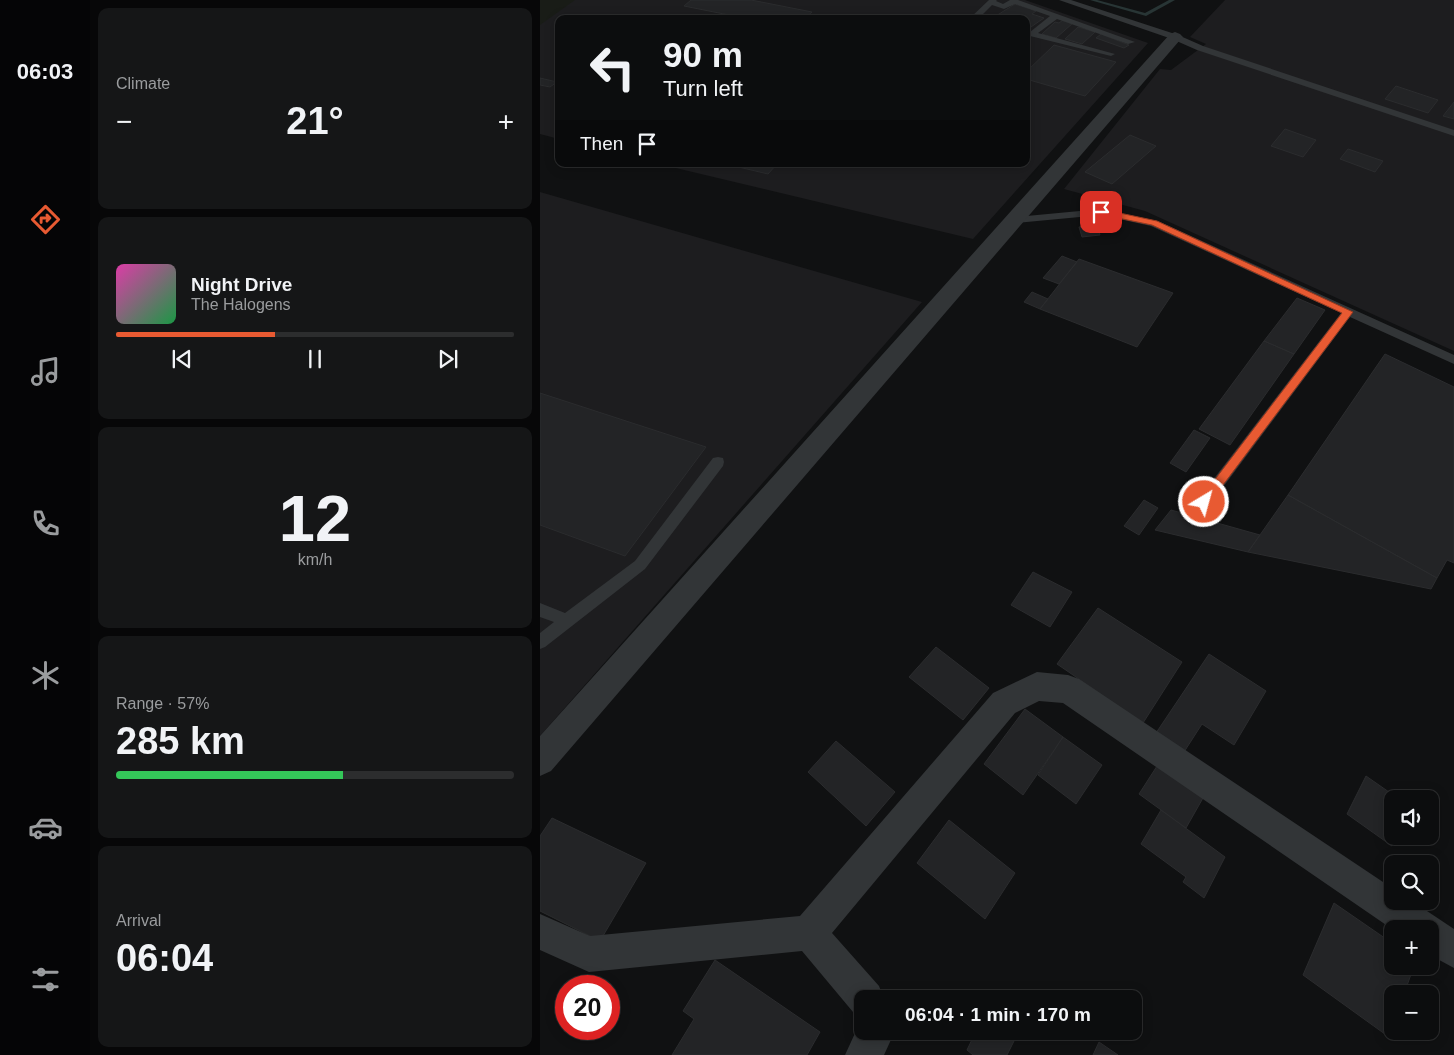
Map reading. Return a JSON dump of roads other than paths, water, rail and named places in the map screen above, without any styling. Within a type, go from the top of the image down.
[{"type":"street","points":[[540,760],[1175,37]]},
{"type":"street","points":[[540,932],[589,954],[810,933],[1004,703],[1037,686],[1068,689],[1410,920]]},
{"type":"street","points":[[810,933],[858,990]]},
{"type":"street","points":[[1439,940],[1454,950]]},
{"type":"street","points":[[864,1055],[872,1040]]},
{"type":"lane","points":[[1063,0],[1454,133]]},
{"type":"lane","points":[[980,15],[992,1],[1004,8],[1014,1],[1056,16],[1068,32],[1110,54]]},
{"type":"lane","points":[[1030,32],[1056,16]]},
{"type":"lane","points":[[1030,33],[1068,32],[1131,42]]},
{"type":"lane","points":[[1016,220],[1101,212],[1154,223],[1454,360]]},
{"type":"lane","points":[[1204,502],[1348,312]]},
{"type":"lane","points":[[540,642],[640,564],[718,462]]},
{"type":"lane","points":[[540,610],[567,621]]},
{"type":"waterway","points":[[1092,0],[1146,15],[1173,0]]}]
